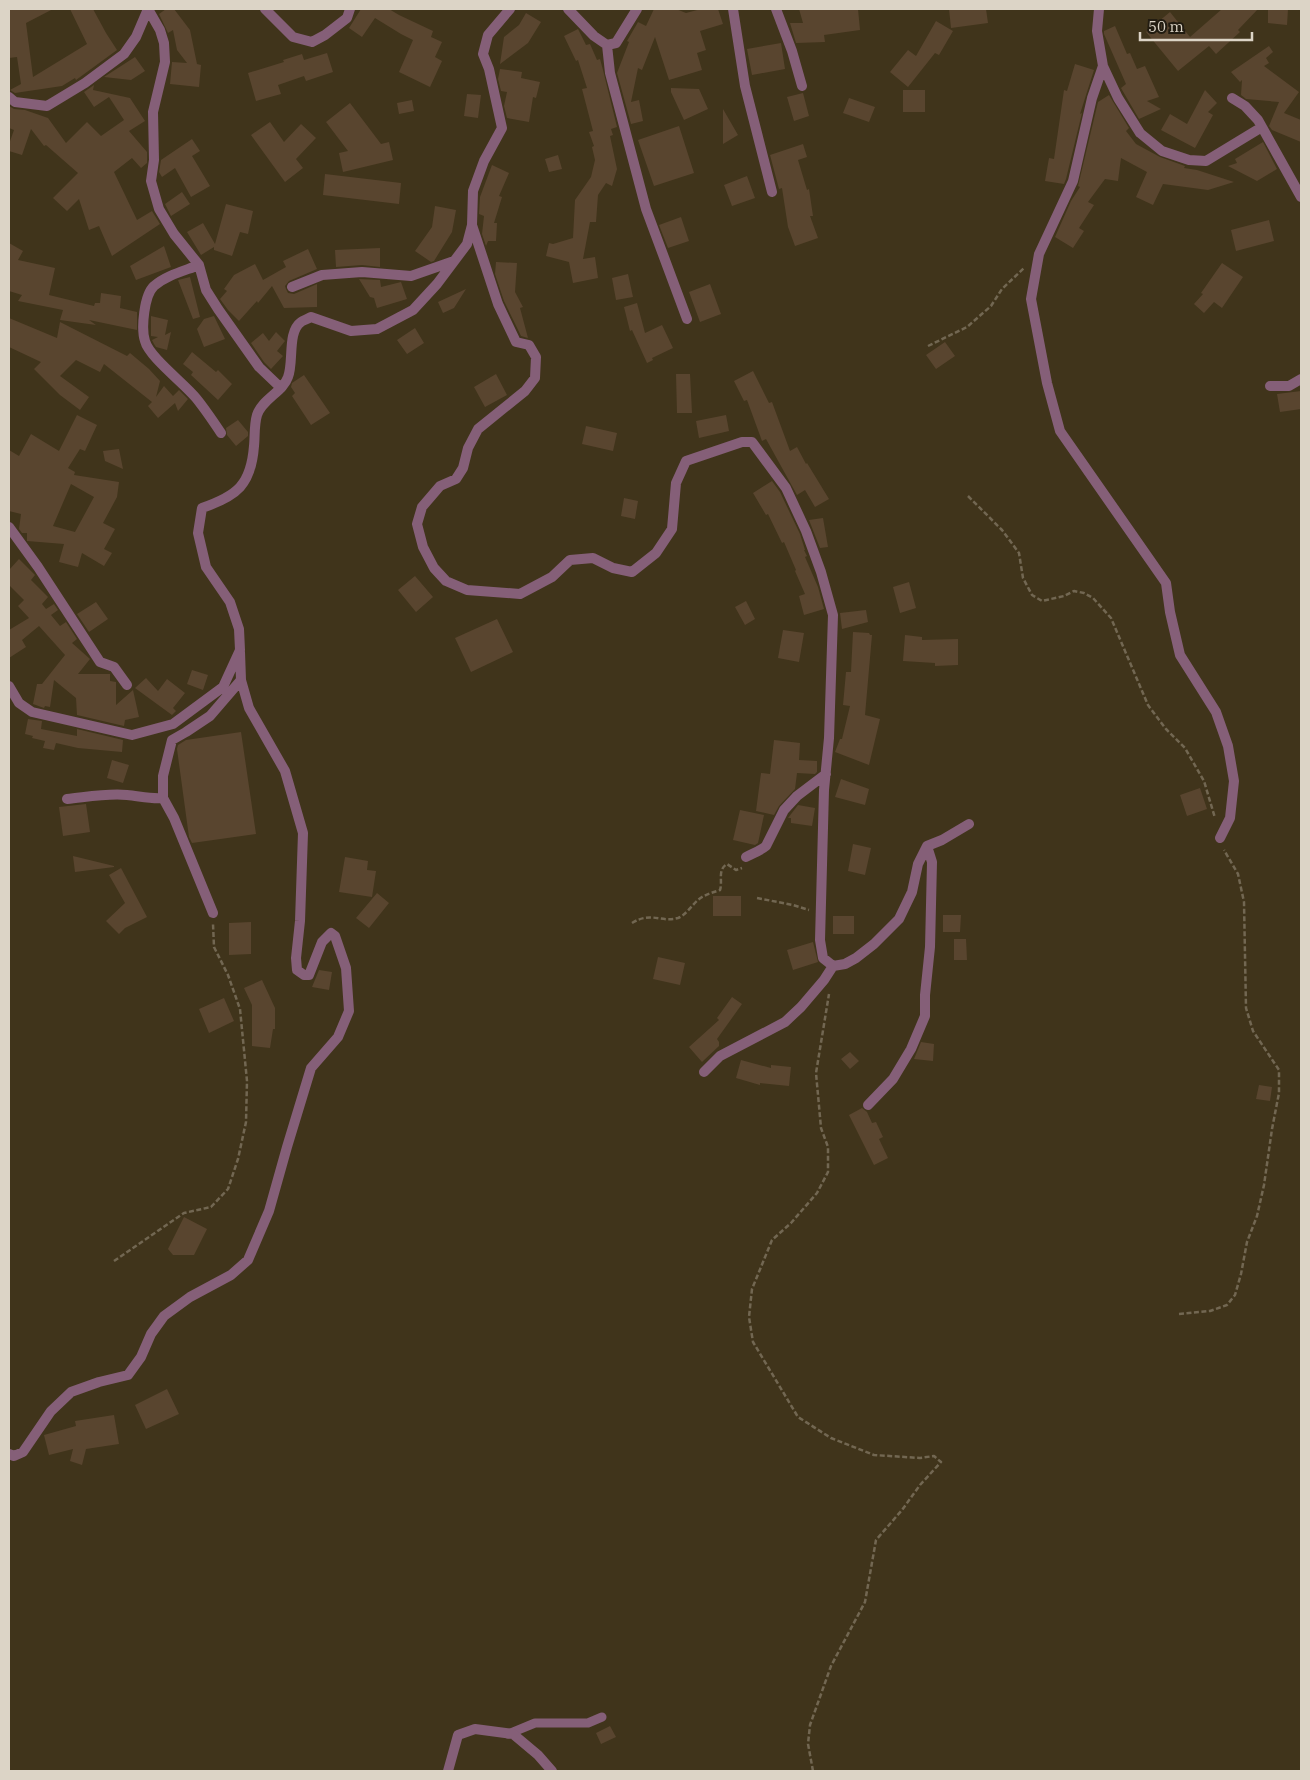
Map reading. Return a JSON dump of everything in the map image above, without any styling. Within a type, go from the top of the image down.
[{"type":"street","points":[[9,97],[15,102],[47,106],[85,83],[124,54],[136,37],[148,9]]},
{"type":"street","points":[[148,9],[160,30],[164,43],[165,62],[153,112],[154,160],[151,181],[159,209],[174,234],[199,265],[206,290],[218,309],[259,366],[281,388]]},
{"type":"street","points":[[265,9],[293,37],[312,42],[325,35],[347,18],[350,9]]},
{"type":"street","points":[[9,1454],[14,1456],[23,1452],[51,1411],[71,1392],[128,1375],[141,1357],[151,1334],[164,1316],[190,1298],[231,1275],[248,1260],[270,1211],[286,1147],[311,1068],[338,1037],[349,1011],[346,968],[335,936],[331,933],[322,942],[308,975],[304,975],[297,970],[302,833],[285,771],[249,708],[241,680],[239,628],[230,602],[206,567],[198,533],[202,508],[222,501],[239,489],[250,474],[257,414],[269,397],[281,388],[288,378],[293,334],[300,322],[311,318],[351,331],[377,329],[413,310],[437,284],[467,244],[472,225],[473,191],[484,161],[502,128],[489,69],[483,54],[488,35],[510,9]]},
{"type":"street","points":[[568,9],[594,36],[608,45]]},
{"type":"street","points":[[608,45],[616,42],[637,9]]},
{"type":"street","points":[[733,9],[745,86],[772,192]]},
{"type":"street","points":[[776,9],[792,51],[802,86]]},
{"type":"street","points":[[1100,9],[1097,31],[1103,66],[1118,98],[1140,133],[1162,151],[1189,160],[1206,161],[1262,127]]},
{"type":"street","points":[[608,45],[610,73],[646,209],[687,319]]},
{"type":"street","points":[[1103,66],[1092,98],[1072,182],[1039,254],[1031,298],[1047,383],[1060,431],[1166,583],[1170,612],[1180,655],[1216,712],[1228,746],[1234,781],[1230,818],[1220,838]]},
{"type":"street","points":[[1232,98],[1245,106],[1258,120],[1301,197]]},
{"type":"street","points":[[472,225],[498,304],[516,342],[529,345],[536,357],[535,378],[524,391],[478,429],[468,448],[463,468],[456,479],[440,486],[422,507],[417,524],[424,547],[434,568],[446,581],[467,590],[520,594],[552,577],[570,560],[593,558],[613,568],[632,572],[656,553],[672,529],[676,484],[686,461],[742,442],[752,442],[786,488],[806,530],[821,572],[833,615],[820,922],[823,958],[833,966]]},
{"type":"street","points":[[292,287],[322,275],[362,272],[411,276],[454,261]]},
{"type":"street","points":[[199,265],[164,279],[152,288],[145,311],[145,342],[154,355],[196,398],[220,433]]},
{"type":"street","points":[[1270,386],[1289,386],[1301,379]]},
{"type":"street","points":[[9,526],[100,662],[114,667],[127,685]]},
{"type":"street","points":[[9,686],[19,704],[32,712],[132,735],[173,724],[223,687],[240,650]]},
{"type":"street","points":[[213,913],[174,818],[163,798],[163,776],[172,740],[210,716],[241,680]]},
{"type":"street","points":[[746,857],[754,852],[761,851],[766,846],[784,810],[796,796],[826,774]]},
{"type":"street","points":[[67,799],[105,794],[128,795],[148,799],[163,798]]},
{"type":"street","points":[[704,1072],[720,1056],[785,1022],[818,987],[833,966],[845,964],[874,944],[899,919],[912,892],[918,864],[927,846],[942,840],[969,824]]},
{"type":"street","points":[[868,1106],[893,1079],[911,1049],[925,1016],[925,995],[930,947],[932,862],[927,846]]},
{"type":"street","points":[[448,1771],[458,1735],[475,1729],[513,1734],[538,1755],[552,1771]]},
{"type":"lane","points":[[508,1734],[535,1723],[588,1723],[602,1717]]},
{"type":"path","points":[[928,346],[967,327],[991,306],[1002,289],[1039,254]]},
{"type":"path","points":[[968,496],[1002,530],[1019,553],[1023,578],[1032,595],[1042,601],[1064,596],[1074,591],[1084,593],[1094,598],[1111,618],[1148,705],[1185,748],[1204,782],[1226,855],[1238,874],[1244,902],[1246,1008],[1254,1031],[1279,1070],[1279,1093],[1264,1185],[1257,1216],[1247,1242],[1235,1295],[1227,1305],[1210,1311],[1179,1314]]},
{"type":"path","points":[[632,923],[640,918],[675,919],[682,916],[706,894],[720,890],[721,871],[724,866],[727,864],[736,870],[742,869],[746,857]]},
{"type":"path","points":[[757,898],[793,904],[808,910],[820,922]]},
{"type":"path","points":[[114,1261],[184,1213],[211,1207],[228,1189],[238,1160],[246,1122],[247,1081],[240,1009],[228,975],[214,947],[213,913]]},
{"type":"path","points":[[814,1771],[808,1744],[810,1725],[831,1666],[865,1602],[876,1540],[902,1510],[920,1484],[941,1462],[934,1456],[920,1458],[874,1454],[831,1438],[798,1417],[753,1342],[749,1317],[752,1289],[772,1240],[817,1193],[828,1172],[828,1147],[821,1128],[816,1073],[830,992]]},
{"type":"building","points":[[9,9],[53,9],[26,23],[33,77],[87,44],[70,9],[93,9],[117,50],[76,80],[75,78],[62,86],[15,93],[10,90],[21,84],[17,57],[9,58]]},
{"type":"building","points":[[166,9],[174,9],[190,30],[197,64],[201,65],[199,87],[170,84],[172,62],[187,63],[177,50],[173,30],[168,33],[159,14]]},
{"type":"building","points":[[361,9],[389,9],[433,31],[431,37],[442,42],[435,57],[442,61],[430,87],[399,72],[413,40],[375,18],[362,37],[349,28]]},
{"type":"building","points":[[654,9],[676,9],[686,13],[701,9],[718,9],[723,24],[700,31],[706,50],[697,53],[702,70],[669,80],[655,37],[642,70],[638,68],[631,102],[639,100],[643,121],[631,124],[617,73],[629,42],[627,41],[638,22],[646,26]]},
{"type":"building","points":[[799,9],[858,9],[860,30],[824,35],[825,42],[796,43],[790,23],[803,23]]},
{"type":"building","points":[[949,9],[986,9],[988,23],[951,28]]},
{"type":"building","points":[[1222,9],[1258,9],[1238,30],[1240,32],[1216,54],[1209,46],[1178,71],[1146,32],[1170,12],[1190,37]]},
{"type":"building","points":[[1268,9],[1288,9],[1287,25],[1268,23]]},
{"type":"building","points":[[526,13],[541,22],[528,43],[500,64],[504,37],[519,25]]},
{"type":"building","points":[[936,21],[953,31],[939,55],[935,53],[908,87],[890,72],[908,50],[916,56]]},
{"type":"building","points":[[1115,26],[1127,54],[1130,53],[1137,69],[1145,66],[1159,97],[1147,101],[1161,109],[1139,119],[1121,88],[1126,84],[1104,34],[1104,31]]},
{"type":"building","points":[[578,29],[586,45],[590,44],[597,60],[600,59],[617,127],[611,129],[613,135],[610,136],[617,169],[612,186],[606,183],[598,195],[596,222],[590,222],[583,259],[595,257],[598,278],[573,283],[569,262],[546,256],[549,243],[553,244],[573,238],[575,200],[591,177],[595,160],[592,147],[594,146],[589,132],[593,131],[582,89],[587,88],[578,60],[576,61],[564,36]]},
{"type":"building","points":[[781,43],[785,69],[752,75],[747,49]]},
{"type":"building","points":[[1269,46],[1273,52],[1266,58],[1269,63],[1264,66],[1299,92],[1284,113],[1301,120],[1301,142],[1272,130],[1269,126],[1279,102],[1246,99],[1241,95],[1242,80],[1240,82],[1231,72]]},
{"type":"building","points":[[327,53],[333,72],[306,81],[304,76],[278,85],[281,94],[256,101],[248,73],[284,62],[283,60],[302,54],[304,60]]},
{"type":"building","points":[[135,57],[145,71],[131,80],[104,77]]},
{"type":"building","points":[[1075,64],[1094,70],[1080,114],[1082,113],[1064,184],[1045,181],[1049,158],[1054,159],[1064,90],[1067,91]]},
{"type":"building","points":[[500,69],[522,72],[521,78],[540,82],[536,98],[533,97],[529,122],[507,118],[504,106],[507,92],[501,91],[498,79]]},
{"type":"building","points":[[94,85],[93,90],[130,98],[145,121],[129,131],[147,152],[147,163],[141,168],[132,158],[114,172],[137,220],[152,211],[160,224],[112,256],[99,226],[89,230],[79,199],[67,211],[53,198],[78,173],[46,145],[44,146],[31,129],[22,155],[9,151],[9,144],[14,130],[9,128],[9,106],[48,118],[66,143],[87,122],[101,136],[124,120],[109,97],[94,107],[84,92]]},
{"type":"building","points":[[671,88],[699,89],[708,109],[684,120],[671,92]]},
{"type":"building","points":[[903,90],[925,90],[925,112],[903,112]]},
{"type":"building","points":[[1205,90],[1217,103],[1208,112],[1213,115],[1195,148],[1161,130],[1170,114],[1187,124]]},
{"type":"building","points":[[803,93],[809,116],[794,121],[787,97]]},
{"type":"building","points":[[467,94],[481,95],[478,118],[464,116]]},
{"type":"building","points":[[1109,95],[1129,128],[1126,131],[1136,144],[1160,157],[1185,166],[1184,168],[1197,170],[1234,182],[1208,190],[1163,184],[1153,205],[1136,197],[1147,172],[1121,158],[1118,181],[1105,179],[1088,202],[1094,205],[1079,228],[1084,231],[1073,248],[1055,237],[1071,201],[1080,187],[1078,186],[1098,102]]},
{"type":"building","points":[[849,98],[875,107],[869,122],[843,113]]},
{"type":"building","points":[[412,100],[414,111],[399,114],[397,103]]},
{"type":"building","points":[[350,103],[381,144],[389,142],[393,160],[343,172],[339,153],[348,151],[326,122]]},
{"type":"building","points":[[723,109],[738,135],[723,144]]},
{"type":"building","points":[[270,122],[284,142],[301,124],[316,138],[296,159],[303,168],[285,182],[251,135]]},
{"type":"building","points":[[679,126],[694,173],[654,186],[638,140]]},
{"type":"building","points":[[192,139],[200,151],[192,156],[210,186],[191,197],[175,168],[162,177],[159,172],[161,160]]},
{"type":"building","points":[[1263,142],[1277,169],[1257,181],[1228,166],[1237,163],[1235,159]]},
{"type":"building","points":[[803,144],[807,157],[798,160],[807,190],[809,189],[813,216],[810,216],[818,238],[795,246],[788,227],[782,188],[779,189],[770,155]]},
{"type":"building","points":[[558,155],[562,169],[549,172],[545,159]]},
{"type":"building","points":[[492,165],[509,173],[499,196],[502,197],[494,223],[497,223],[496,241],[488,241],[486,246],[482,234],[484,216],[479,214],[480,197]]},
{"type":"building","points":[[325,174],[401,183],[399,204],[323,195]]},
{"type":"building","points":[[747,176],[755,198],[732,206],[724,185]]},
{"type":"building","points":[[182,192],[190,204],[171,216],[165,204]]},
{"type":"building","points":[[226,204],[253,211],[248,234],[240,232],[232,256],[214,250],[214,247],[201,255],[187,232],[203,223],[215,244]]},
{"type":"building","points":[[435,206],[456,210],[452,232],[434,261],[431,262],[415,251],[432,227]]},
{"type":"building","points":[[681,217],[689,241],[668,248],[659,225]]},
{"type":"building","points":[[1269,220],[1274,241],[1236,251],[1231,230]]},
{"type":"building","points":[[9,243],[23,251],[18,260],[55,268],[49,295],[94,306],[95,303],[100,303],[101,293],[121,296],[120,308],[137,312],[137,330],[89,320],[96,325],[60,320],[63,310],[18,301],[22,295],[9,291]]},
{"type":"building","points":[[164,246],[171,267],[136,280],[130,266]]},
{"type":"building","points":[[380,248],[380,267],[362,265],[336,267],[335,250]]},
{"type":"building","points":[[308,249],[317,269],[289,281],[285,286],[288,293],[294,294],[317,284],[317,307],[284,308],[272,286],[239,321],[220,299],[227,291],[224,289],[234,275],[255,264],[263,280],[286,267],[283,261]]},
{"type":"building","points":[[496,262],[517,263],[515,292],[523,307],[520,308],[528,338],[521,336],[504,301],[495,274]]},
{"type":"building","points":[[1222,263],[1243,277],[1222,308],[1214,302],[1204,313],[1194,304],[1203,294],[1201,293]]},
{"type":"building","points":[[628,274],[633,297],[616,300],[612,278]]},
{"type":"building","points":[[190,277],[200,317],[193,319],[178,280]]},
{"type":"building","points":[[359,279],[380,280],[381,287],[401,282],[407,299],[377,308],[374,298],[370,297]]},
{"type":"building","points":[[710,284],[721,314],[700,322],[689,292]]},
{"type":"building","points":[[466,289],[454,308],[443,313],[438,302]]},
{"type":"building","points":[[637,303],[645,333],[662,325],[673,348],[652,358],[653,360],[647,363],[632,330],[630,331],[624,307]]},
{"type":"building","points":[[151,316],[168,320],[165,335],[171,332],[167,350],[156,347],[152,340],[158,337],[151,336]]},
{"type":"building","points":[[214,316],[225,339],[204,347],[197,329],[204,319]]},
{"type":"building","points":[[9,318],[57,338],[60,322],[127,356],[130,353],[160,381],[156,397],[164,386],[173,396],[179,390],[188,399],[178,411],[175,403],[158,418],[148,406],[152,402],[104,364],[100,372],[76,360],[60,376],[89,397],[80,410],[60,395],[34,369],[41,362],[9,347]]},
{"type":"building","points":[[415,328],[424,343],[407,354],[397,340]]},
{"type":"building","points":[[276,332],[285,341],[277,351],[283,356],[271,369],[251,343],[263,333],[269,341]]},
{"type":"building","points":[[945,342],[955,356],[936,369],[926,355]]},
{"type":"building","points":[[192,352],[216,372],[218,370],[232,384],[218,400],[191,375],[193,372],[183,364]]},
{"type":"building","points":[[753,371],[769,403],[772,402],[790,451],[797,447],[829,499],[815,507],[805,490],[797,495],[766,439],[762,441],[747,400],[744,401],[734,381]]},
{"type":"building","points":[[496,374],[507,395],[485,407],[474,387]]},
{"type":"building","points":[[676,374],[690,374],[692,413],[677,413]]},
{"type":"building","points":[[304,375],[330,413],[311,425],[292,396],[295,393],[291,387],[292,383]]},
{"type":"building","points":[[1301,391],[1301,409],[1280,412],[1277,394]]},
{"type":"building","points":[[77,415],[97,425],[85,451],[80,449],[68,468],[75,472],[74,475],[119,482],[117,497],[103,523],[115,529],[104,549],[112,553],[104,566],[82,553],[78,567],[59,562],[64,544],[27,541],[27,533],[22,533],[19,529],[21,514],[9,511],[9,450],[19,456],[31,434],[59,451]],"holes":[[[71,484],[94,497],[75,532],[53,526]]]},
{"type":"building","points":[[726,415],[729,431],[699,438],[696,421]]},
{"type":"building","points":[[238,420],[248,432],[248,436],[236,446],[227,435],[226,428]]},
{"type":"building","points":[[586,426],[617,433],[613,451],[582,444]]},
{"type":"building","points":[[119,449],[123,469],[105,461],[103,451]]},
{"type":"building","points":[[772,481],[780,492],[800,534],[807,556],[805,557],[818,587],[824,609],[804,615],[799,596],[805,594],[796,570],[784,542],[782,543],[768,514],[766,515],[753,493]]},
{"type":"building","points":[[624,498],[638,501],[635,519],[621,516]]},
{"type":"building","points":[[823,518],[828,547],[820,548],[809,520]]},
{"type":"building","points":[[19,559],[35,575],[31,580],[48,597],[42,604],[46,609],[54,604],[58,610],[51,615],[60,626],[66,622],[77,639],[72,643],[90,659],[78,674],[110,674],[110,681],[116,682],[116,705],[133,690],[139,717],[125,720],[124,726],[77,715],[76,698],[54,680],[50,707],[45,706],[44,708],[33,704],[37,684],[42,684],[65,655],[39,626],[22,640],[26,647],[9,658],[9,630],[29,618],[18,606],[24,600],[9,585],[9,570]]},
{"type":"building","points":[[415,576],[433,597],[416,612],[398,590]]},
{"type":"building","points":[[909,582],[916,608],[900,613],[893,587]]},
{"type":"building","points":[[746,601],[755,619],[745,625],[735,607]]},
{"type":"building","points":[[96,602],[108,619],[89,632],[77,614]]},
{"type":"building","points":[[866,610],[868,622],[842,629],[840,613]]},
{"type":"building","points":[[497,619],[513,652],[471,672],[455,638]]},
{"type":"building","points":[[783,630],[804,633],[799,662],[778,658]]},
{"type":"building","points":[[853,632],[869,633],[872,635],[865,715],[880,719],[869,765],[835,752],[840,739],[842,739],[850,706],[843,705],[846,672],[851,672]]},
{"type":"building","points":[[905,635],[922,637],[922,640],[958,639],[958,665],[935,666],[935,663],[903,661]]},
{"type":"building","points":[[192,670],[208,675],[203,690],[187,684]]},
{"type":"building","points":[[146,678],[158,691],[167,679],[185,693],[173,708],[176,711],[172,715],[135,688]]},
{"type":"building","points":[[28,719],[42,721],[41,729],[77,736],[77,729],[123,740],[122,752],[78,748],[56,743],[54,750],[43,748],[45,741],[25,734]]},
{"type":"building","points":[[241,732],[256,834],[192,843],[189,837],[178,745],[186,740]]},
{"type":"building","points":[[774,740],[800,743],[799,760],[817,761],[817,772],[815,774],[797,773],[795,789],[779,806],[774,815],[756,811],[761,773],[770,774]]},
{"type":"building","points":[[112,760],[129,765],[123,783],[107,778]]},
{"type":"building","points":[[841,779],[869,789],[865,805],[835,797]]},
{"type":"building","points":[[1200,788],[1207,809],[1187,816],[1180,795]]},
{"type":"building","points":[[86,804],[90,832],[63,836],[59,807]]},
{"type":"building","points":[[798,805],[815,808],[812,826],[791,823],[791,818],[788,818]]},
{"type":"building","points":[[740,810],[764,815],[758,843],[755,845],[733,840]]},
{"type":"building","points":[[853,844],[871,848],[865,875],[848,871]]},
{"type":"building","points":[[73,856],[114,866],[114,867],[75,872]]},
{"type":"building","points":[[345,857],[368,861],[367,870],[376,871],[372,897],[339,892]]},
{"type":"building","points":[[121,868],[147,917],[125,928],[119,934],[106,921],[125,903],[109,875]]},
{"type":"building","points":[[377,893],[389,903],[369,928],[356,918]]},
{"type":"building","points":[[713,896],[741,896],[741,916],[713,916]]},
{"type":"building","points":[[943,915],[961,915],[960,932],[943,932]]},
{"type":"building","points":[[833,916],[854,916],[854,934],[833,934]]},
{"type":"building","points":[[251,922],[251,954],[229,955],[229,923]]},
{"type":"building","points":[[954,939],[966,939],[967,960],[954,960]]},
{"type":"building","points":[[813,942],[818,962],[793,970],[787,950]]},
{"type":"building","points":[[658,957],[685,963],[680,985],[653,979]]},
{"type":"building","points":[[319,970],[332,972],[329,990],[312,987]]},
{"type":"building","points":[[262,980],[275,1008],[275,1029],[273,1029],[270,1048],[252,1046],[252,1005],[244,988]]},
{"type":"building","points":[[732,997],[742,1004],[717,1039],[719,1046],[702,1062],[689,1047],[719,1020],[717,1018]]},
{"type":"building","points":[[224,998],[234,1021],[209,1033],[199,1009]]},
{"type":"building","points":[[921,1042],[934,1044],[933,1061],[914,1059]]},
{"type":"building","points":[[850,1052],[859,1061],[850,1069],[841,1059]]},
{"type":"building","points":[[741,1060],[771,1068],[771,1065],[791,1067],[789,1086],[760,1083],[760,1085],[736,1078]]},
{"type":"building","points":[[1259,1085],[1272,1087],[1270,1101],[1256,1099]]},
{"type":"building","points":[[862,1108],[867,1112],[872,1123],[876,1122],[883,1137],[879,1139],[888,1158],[874,1165],[849,1115]]},
{"type":"building","points":[[184,1217],[207,1229],[194,1255],[173,1255],[168,1249]]},
{"type":"building","points":[[167,1389],[179,1414],[146,1429],[135,1405]]},
{"type":"building","points":[[114,1415],[119,1444],[86,1449],[82,1465],[70,1461],[73,1449],[49,1455],[44,1435],[76,1426],[75,1421]]},
{"type":"building","points":[[610,1726],[616,1737],[601,1744],[596,1733]]}]
